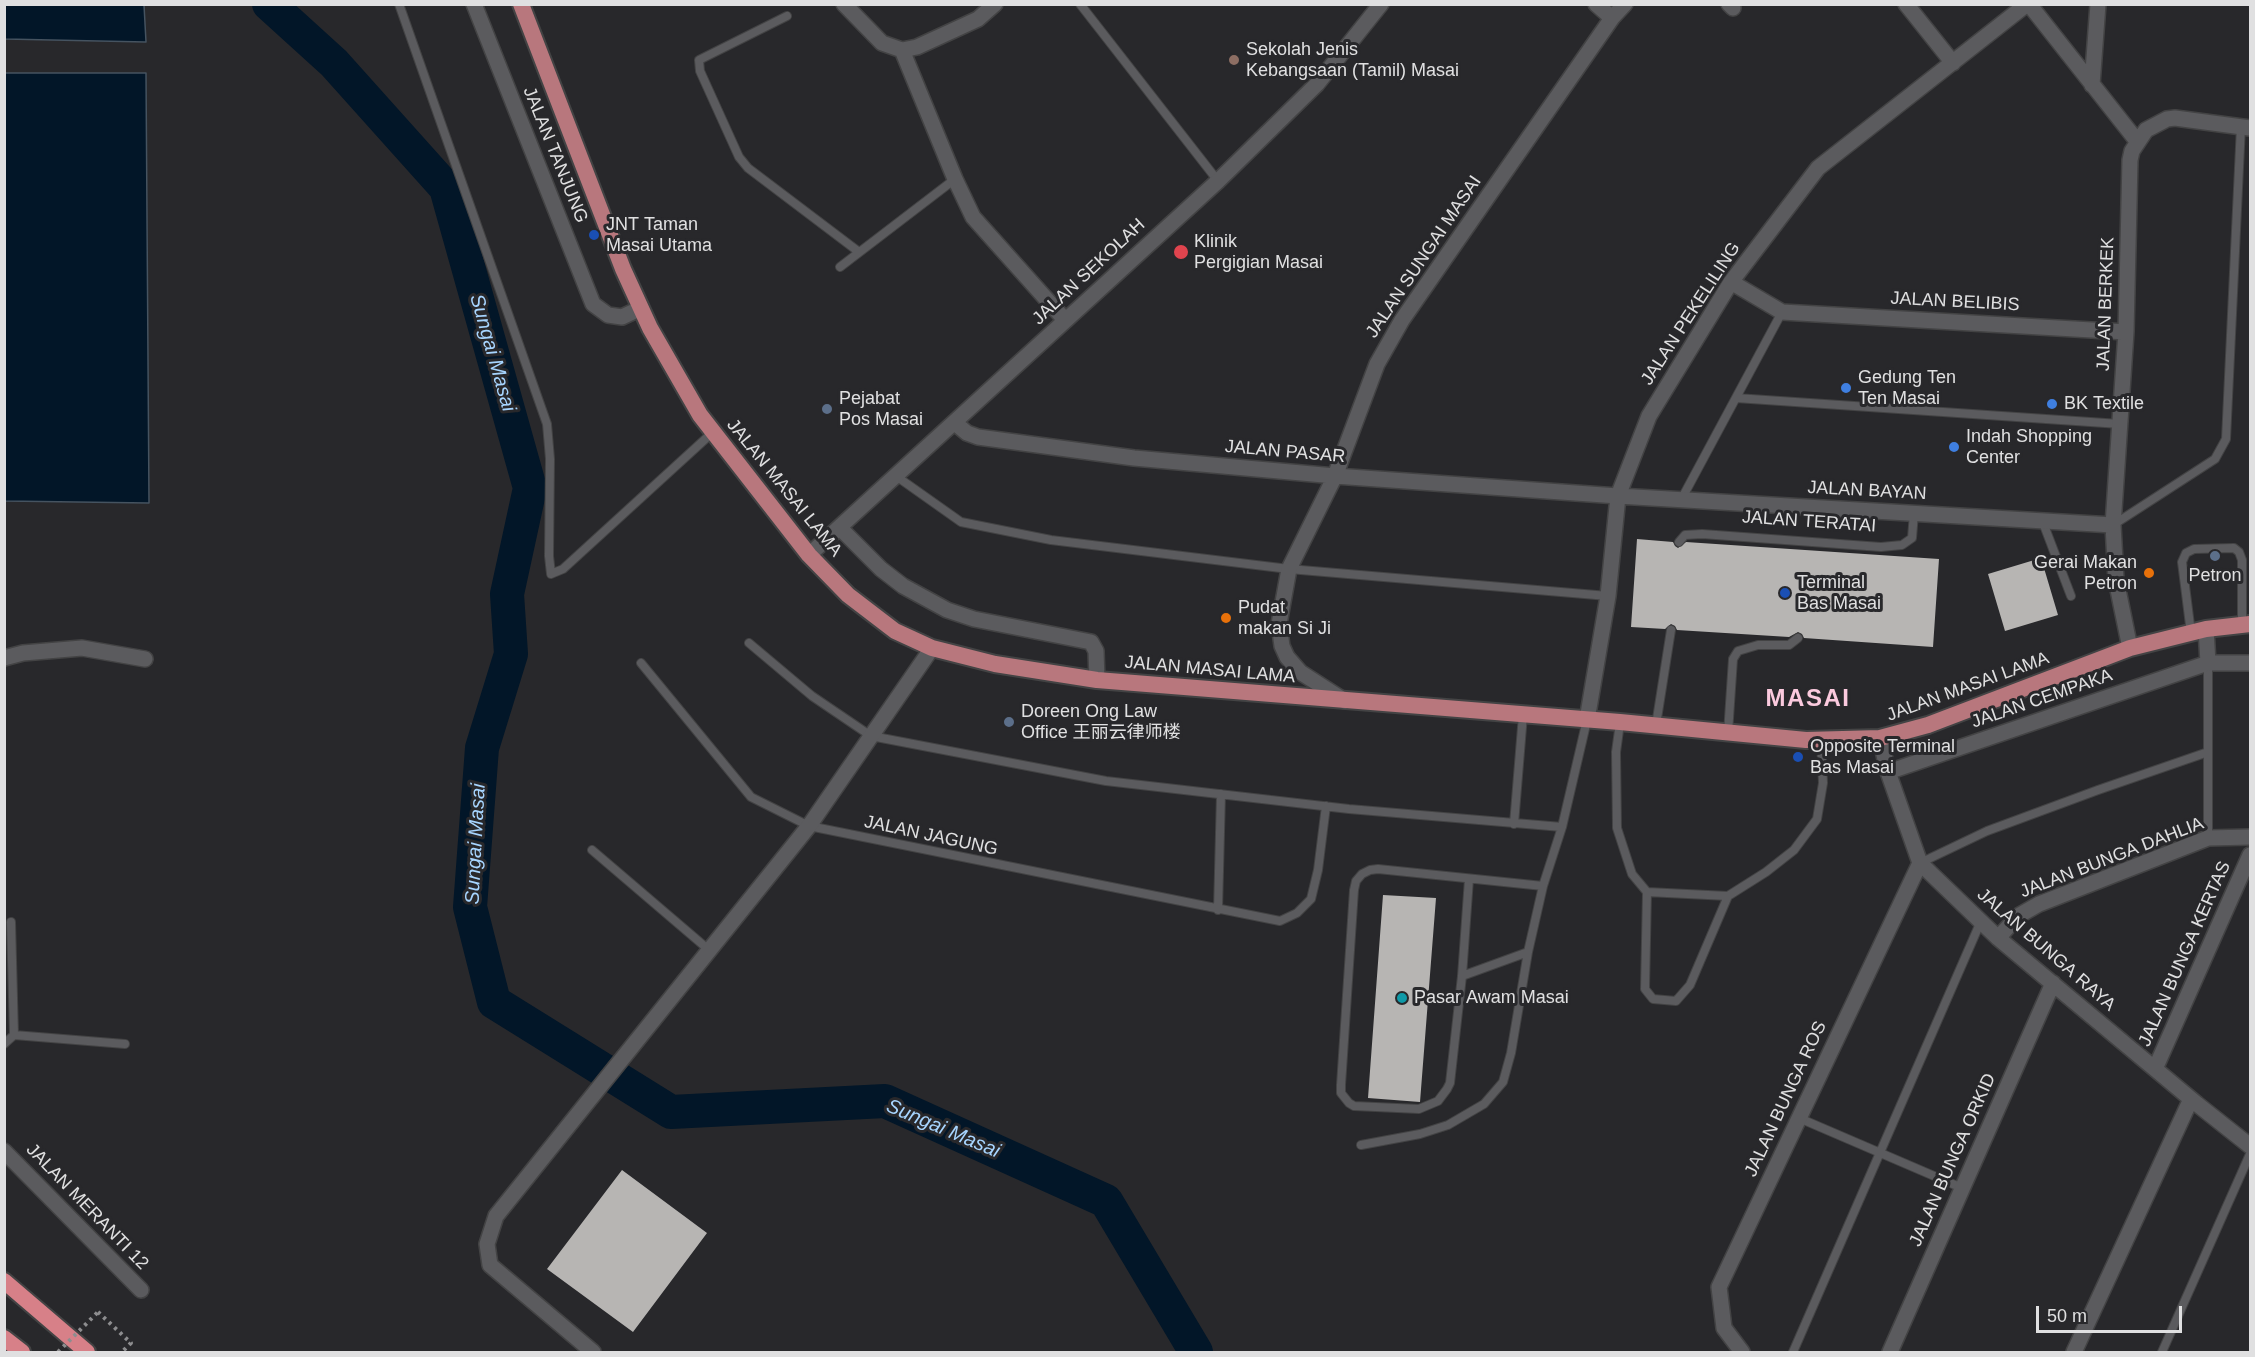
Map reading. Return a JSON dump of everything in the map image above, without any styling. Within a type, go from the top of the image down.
[{"type":"highway","points":[[4,1281],[87,1353]]},
{"type":"highway","points":[[4,1338],[22,1353]]},
{"type":"main road","name":"JALAN MASAI LAMA","points":[[521,4],[623,269],[641,308],[700,415],[809,555],[849,595],[895,631],[932,648],[994,664],[1097,680],[1821,740],[1880,738],[1928,725],[2130,648],[2199,631],[2246,624]]},
{"type":"street","name":"JALAN TANJUNG","points":[[474,4],[593,304],[608,315],[622,317],[641,308]]},
{"type":"street","points":[[844,4],[882,43],[902,50],[917,47],[978,19],[995,4]]},
{"type":"street","name":"JALAN SEKOLAH","points":[[809,555],[1218,181],[1317,84],[1381,4]]},
{"type":"street","points":[[1596,4],[1612,18]]},
{"type":"street","name":"JALAN SUNGAI MASAI","points":[[1345,701],[1300,672],[1287,657],[1282,646],[1279,624],[1289,569],[1335,476],[1377,364],[1402,320],[1612,18],[1625,4]]},
{"type":"street","points":[[1906,4],[1953,63]]},
{"type":"street","points":[[2028,4],[2137,141],[2146,130],[2167,119],[2175,118],[2246,127]]},
{"type":"street","name":"JALAN PEKELILING","points":[[1587,720],[1608,596],[1618,496],[1649,416],[1731,282],[1818,168],[2028,4]]},
{"type":"street","points":[[2092,85],[2098,4]]},
{"type":"street","points":[[902,50],[973,217],[1065,320]]},
{"type":"street","name":"JALAN BERKEK","points":[[2130,648],[2116,580],[2113,525],[2126,332],[2130,160],[2137,141]]},
{"type":"street","name":"JALAN BELIBIS","points":[[1731,282],[1782,312],[2126,332]]},
{"type":"street","name":"JALAN PASAR","points":[[955,423],[967,433],[978,437],[1134,458],[1335,476],[1618,496]]},
{"type":"street","name":"JALAN BAYAN","points":[[1618,496],[2113,525]]},
{"type":"street","points":[[840,528],[903,586],[947,610],[974,619],[1091,642],[1096,651],[1097,680]]},
{"type":"street","points":[[2199,631],[2208,663]]},
{"type":"street","points":[[4,658],[23,653],[82,648],[145,659]]},
{"type":"street","points":[[592,1353],[490,1265],[486,1244],[496,1215],[808,826],[932,648]]},
{"type":"street","name":"JALAN CEMPAKA","points":[[1888,772],[2208,663],[2250,663]]},
{"type":"street","name":"JALAN BUNGA RAYA","points":[[1880,738],[1888,772],[1920,862],[1998,938],[2250,1146]]},
{"type":"street","name":"JALAN BUNGA DAHLIA","points":[[1998,938],[2018,916],[2039,904],[2208,838],[2250,837]]},
{"type":"street","name":"JALAN BUNGA KERTAS","points":[[2155,1069],[2250,855]]},
{"type":"street","name":"JALAN BUNGA ROS","points":[[1742,1353],[1724,1328],[1719,1287],[1920,862]]},
{"type":"street","name":"JALAN BUNGA ORKID","points":[[1890,1353],[2053,983]]},
{"type":"street","points":[[2073,1353],[2191,1099]]},
{"type":"street","name":"JALAN MERANTI 12","points":[[4,1151],[141,1290]]},
{"type":"lane","points":[[399,4],[547,424],[550,459],[549,556],[551,574],[563,570],[713,432]]},
{"type":"lane","points":[[1080,4],[1218,181]]},
{"type":"lane","points":[[787,16],[699,60],[700,71],[739,157],[748,168],[859,252]]},
{"type":"lane","points":[[2113,525],[2215,459],[2226,439],[2246,127]]},
{"type":"lane","points":[[840,267],[955,179]]},
{"type":"lane","points":[[1681,500],[1782,312]]},
{"type":"lane","points":[[1736,398],[2120,424]]},
{"type":"lane","points":[[896,476],[961,522],[1051,540],[1289,569],[1608,596]]},
{"type":"lane","name":"JALAN TERATAI","points":[[1678,542],[1685,535],[1702,534],[1813,547],[1902,545],[1912,538],[1914,513]]},
{"type":"lane","points":[[2042,520],[2071,596]]},
{"type":"lane","points":[[2199,631],[2182,562],[2186,554],[2194,549],[2234,548],[2239,552],[2242,560],[2246,624]]},
{"type":"lane","points":[[1656,725],[1671,630]]},
{"type":"lane","points":[[1728,732],[1733,659],[1738,651],[1758,645],[1789,645],[1798,638]]},
{"type":"lane","points":[[748,643],[812,696],[871,736],[1106,781],[1326,806],[1562,827]]},
{"type":"lane","name":"JALAN JAGUNG","points":[[641,663],[750,797],[808,826],[1280,921],[1297,913],[1311,899],[1318,870],[1326,806]]},
{"type":"lane","points":[[2208,663],[2208,838]]},
{"type":"lane","points":[[1514,824],[1523,715]]},
{"type":"lane","points":[[1361,1145],[1420,1134],[1448,1125],[1484,1104],[1495,1094],[1508,1070],[1542,886],[1562,827],[1587,720]]},
{"type":"lane","points":[[1620,722],[1616,752],[1617,828],[1632,874],[1647,892],[1645,989],[1653,999],[1676,1001],[1690,985],[1728,896],[1766,872],[1794,850],[1817,819],[1823,783],[1821,740]]},
{"type":"lane","points":[[1920,862],[1987,831],[2208,752]]},
{"type":"lane","points":[[1218,910],[1221,794]]},
{"type":"lane","points":[[592,850],[709,950]]},
{"type":"lane","points":[[1469,879],[1462,976],[1450,1083],[1444,1095],[1429,1106],[1419,1109],[1354,1106],[1341,1093],[1341,1086],[1356,881],[1362,874],[1378,869],[1542,886]]},
{"type":"lane","points":[[1647,892],[1728,896]]},
{"type":"lane","points":[[1793,1353],[1981,921]]},
{"type":"lane","points":[[11,922],[14,1035]]},
{"type":"lane","points":[[1462,976],[1528,952]]},
{"type":"lane","points":[[4,1044],[14,1035],[124,1044]]},
{"type":"lane","points":[[1799,1118],[1962,1188]]},
{"type":"lane","points":[[2162,1353],[2250,1154]]},
{"type":"path","points":[[58,1353],[98,1312],[131,1343],[122,1353]]},
{"type":"water","points":[[5,4],[144,5],[146,42],[5,39]]},
{"type":"water","points":[[5,73],[146,73],[149,503],[5,501]]},
{"type":"building","name":"Terminal Bas Masai","points":[[1637,539],[1673,542],[1678,548],[1686,542],[1939,559],[1933,647],[1804,638],[1798,632],[1789,637],[1677,630],[1671,624],[1665,629],[1631,627]]},
{"type":"building","points":[[2041,558],[2058,615],[2005,631],[1988,574]]},
{"type":"building","name":"Pasar Awam Masai","points":[[1383,895],[1436,898],[1420,1102],[1368,1098]]},
{"type":"building","points":[[622,1170],[707,1233],[633,1332],[547,1269]]},
{"type":"waterway","name":"Sungai Masai","points":[[269,4],[334,63],[446,188],[530,488],[507,594],[511,654],[482,748],[470,907],[494,1002],[671,1112],[885,1101],[1106,1201],[1196,1352]]},
{"type":"place","name":"Sekolah Jenis Kebangsaan (Tamil) Masai","points":[[1234,60]]},
{"type":"place","name":"JNT Taman Masai Utama","points":[[594,235]]},
{"type":"place","name":"Klinik Pergigian Masai","points":[[1181,252]]},
{"type":"place","name":"Gedung Ten Ten Masai","points":[[1846,388]]},
{"type":"place","name":"BK Textile","points":[[2052,404]]},
{"type":"place","name":"Pejabat Pos Masai","points":[[827,409]]},
{"type":"place","name":"Indah Shopping Center","points":[[1954,447]]},
{"type":"place","name":"Petron","points":[[2215,556]]},
{"type":"place","name":"Gerai Makan Petron","points":[[2149,573]]},
{"type":"place","name":"Terminal Bas Masai","points":[[1785,593]]},
{"type":"place","name":"Pudat makan Si Ji","points":[[1226,618]]},
{"type":"place","name":"Doreen Ong Law Office 王丽云律师楼","points":[[1009,722]]},
{"type":"place","name":"Opposite Terminal Bas Masai","points":[[1798,757]]},
{"type":"place","name":"Pasar Awam Masai","points":[[1402,998]]},
{"type":"district","name":"MASAI","points":[[1808,699]]}]
